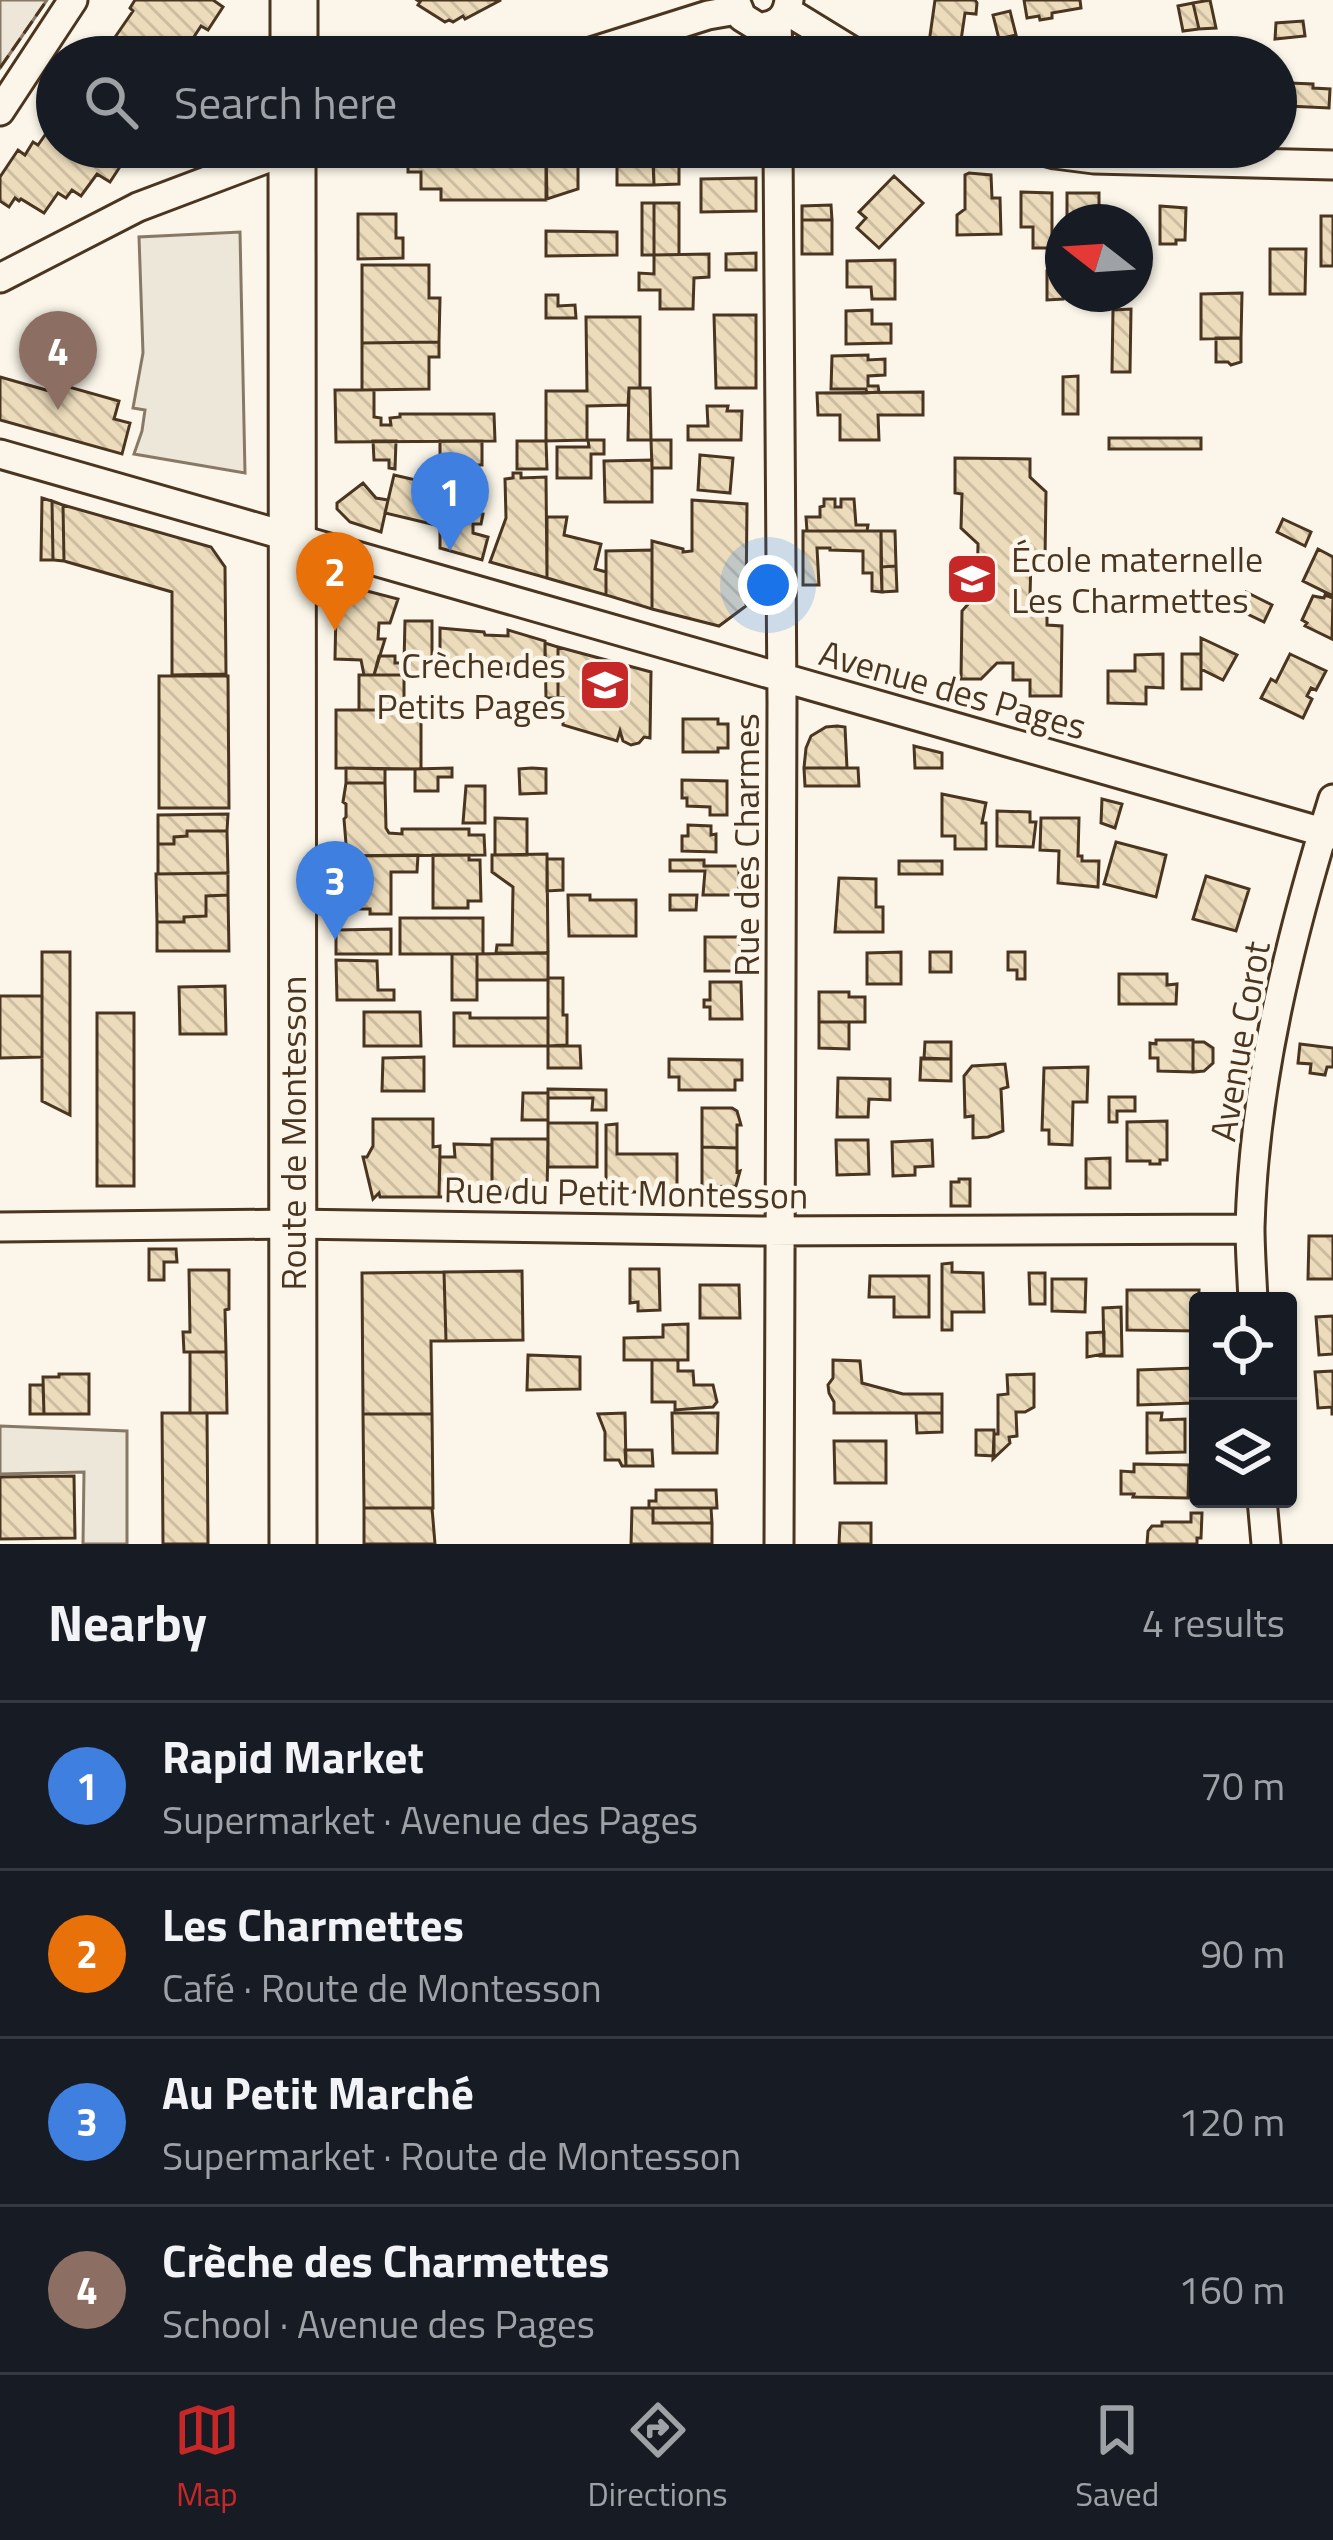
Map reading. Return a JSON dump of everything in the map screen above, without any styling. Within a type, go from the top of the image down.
[{"type":"main road","points":[[294,0],[294,36]]},
{"type":"main road","name":"Route de Montesson","points":[[293,1544],[294,168]]},
{"type":"street","points":[[49,36],[73,0]]},
{"type":"street","points":[[642,36],[736,5],[749,24],[758,27],[785,11],[827,36]]},
{"type":"street","points":[[0,111],[36,56]]},
{"type":"street","points":[[1297,164],[1333,165]]},
{"type":"street","points":[[0,278],[137,207],[241,168]]},
{"type":"street","name":"Rue des Charmes","points":[[778,168],[779,1544]]},
{"type":"street","name":"Avenue des Pages","points":[[0,454],[1328,834]]},
{"type":"street","name":"Avenue Corot","points":[[1253,1292],[1250,1229],[1257,1138],[1274,1028],[1297,925],[1328,834],[1333,799]]},
{"type":"street","name":"Rue du Petit Montesson","points":[[0,1227],[1250,1229]]},
{"type":"street","points":[[1263,1508],[1266,1544]]},
{"type":"shaded area","points":[[0,0],[47,0],[0,68]]},
{"type":"shaded area","points":[[240,232],[245,473],[134,454],[145,410],[133,408],[143,353],[139,237]]},
{"type":"shaded area","points":[[0,1426],[127,1431],[127,1544],[83,1544],[84,1472],[0,1474]]},
{"type":"building","points":[[135,0],[213,0],[223,7],[208,30],[201,26],[194,36],[116,36],[133,11]]},
{"type":"building","points":[[417,0],[501,0],[465,19],[445,22]]},
{"type":"building","points":[[935,0],[975,0],[976,14],[965,13],[962,36],[930,36]]},
{"type":"building","points":[[1024,0],[1080,0],[1081,8],[1040,20],[1039,16],[1027,18]]},
{"type":"building","points":[[1210,0],[1216,28],[1199,29],[1193,3]]},
{"type":"building","points":[[1193,3],[1199,29],[1183,31],[1178,6]]},
{"type":"building","points":[[1010,11],[1016,35],[998,36],[993,15]]},
{"type":"building","points":[[1303,21],[1305,36],[1275,36],[1276,23]]},
{"type":"building","points":[[1297,83],[1330,89],[1329,108],[1297,106]]},
{"type":"building","points":[[33,142],[36,168],[119,168],[110,182],[97,174],[81,196],[72,190],[66,198],[58,193],[44,213],[21,199],[15,198],[9,207],[0,201],[0,177],[18,150],[25,155]]},
{"type":"building","points":[[408,168],[546,168],[546,200],[441,200],[441,189],[421,189],[421,172],[408,172]]},
{"type":"building","points":[[546,168],[578,168],[578,189],[547,199]]},
{"type":"building","points":[[617,168],[654,168],[654,185],[617,185]]},
{"type":"building","points":[[653,168],[679,168],[679,184],[654,185]]},
{"type":"building","points":[[965,175],[991,175],[992,198],[1000,198],[1001,234],[957,235],[957,215],[965,209]]},
{"type":"building","points":[[894,176],[923,203],[879,248],[857,228],[866,218],[859,212]]},
{"type":"building","points":[[756,178],[756,211],[701,212],[701,179]]},
{"type":"building","points":[[1021,192],[1052,193],[1052,204],[1045,204],[1045,248],[1033,248],[1033,227],[1021,227]]},
{"type":"building","points":[[1067,193],[1099,193],[1099,204],[1067,204]]},
{"type":"building","points":[[642,203],[654,203],[654,255],[642,255]]},
{"type":"building","points":[[654,203],[679,203],[679,255],[654,255]]},
{"type":"building","points":[[831,205],[832,220],[802,220],[802,206]]},
{"type":"building","points":[[1160,206],[1186,208],[1185,240],[1160,244]]},
{"type":"building","points":[[358,214],[396,214],[396,238],[403,238],[403,258],[358,259]]},
{"type":"building","points":[[1321,216],[1333,216],[1333,266],[1321,266]]},
{"type":"building","points":[[802,220],[832,220],[832,254],[802,254]]},
{"type":"building","points":[[546,231],[617,232],[617,255],[546,256]]},
{"type":"building","points":[[1270,249],[1306,249],[1305,294],[1270,294]]},
{"type":"building","points":[[756,253],[756,270],[726,270],[726,254]]},
{"type":"building","points":[[709,254],[709,277],[694,278],[693,309],[660,309],[660,290],[639,290],[639,273],[654,274],[654,255]]},
{"type":"building","points":[[895,260],[895,299],[872,299],[871,287],[847,287],[847,261]]},
{"type":"building","points":[[362,265],[429,265],[429,298],[440,298],[439,342],[362,343]]},
{"type":"building","points":[[1242,293],[1241,338],[1201,339],[1201,294]]},
{"type":"building","points":[[546,295],[558,295],[558,306],[575,305],[576,318],[546,318]]},
{"type":"building","points":[[872,310],[872,324],[891,324],[891,343],[846,344],[846,311]]},
{"type":"building","points":[[1113,312],[1131,312],[1130,372],[1112,372]]},
{"type":"building","points":[[714,315],[756,315],[756,388],[716,388]]},
{"type":"building","points":[[586,317],[640,317],[640,388],[629,388],[628,405],[587,406],[587,440],[546,441],[546,391],[587,391]]},
{"type":"building","points":[[1216,338],[1241,338],[1241,362],[1216,362]]},
{"type":"building","points":[[439,342],[439,357],[429,357],[429,389],[362,390],[362,343]]},
{"type":"building","points":[[868,355],[868,360],[885,359],[885,375],[868,376],[868,386],[878,386],[879,392],[831,389],[832,356]]},
{"type":"building","points":[[1078,376],[1078,414],[1063,414],[1063,377]]},
{"type":"building","points":[[0,377],[53,392],[55,383],[119,401],[114,419],[130,423],[122,454],[0,420]]},
{"type":"building","points":[[629,388],[650,388],[651,440],[628,440]]},
{"type":"building","points":[[335,390],[374,390],[374,417],[381,418],[381,425],[391,425],[390,418],[400,414],[494,414],[495,441],[336,442]]},
{"type":"building","points":[[923,392],[923,415],[878,415],[879,440],[840,440],[840,415],[818,415],[817,393]]},
{"type":"building","points":[[707,406],[742,411],[741,440],[688,440],[688,426],[708,426]]},
{"type":"building","points":[[1109,438],[1201,438],[1201,449],[1109,449]]},
{"type":"building","points":[[588,440],[604,440],[604,454],[591,454],[591,478],[557,478],[557,447],[589,447]]},
{"type":"building","points":[[651,440],[671,440],[671,468],[652,468]]},
{"type":"building","points":[[373,441],[396,441],[395,469],[389,468],[389,460],[374,460]]},
{"type":"building","points":[[440,441],[482,441],[482,465],[440,465]]},
{"type":"building","points":[[517,441],[546,441],[547,469],[517,469]]},
{"type":"building","points":[[700,455],[733,458],[730,493],[698,490]]},
{"type":"building","points":[[955,458],[1030,459],[1030,477],[1046,492],[1045,559],[1031,559],[1030,596],[1047,610],[1047,625],[1062,626],[1061,696],[1030,696],[1030,680],[1013,680],[1013,663],[997,663],[981,679],[961,679],[962,611],[977,594],[978,544],[961,528],[962,494],[955,493]]},
{"type":"building","points":[[652,460],[652,502],[605,502],[604,461]]},
{"type":"building","points":[[513,473],[521,473],[521,478],[546,477],[547,578],[490,562],[506,518],[505,479],[513,478]]},
{"type":"building","points":[[394,475],[424,482],[425,476],[440,479],[440,526],[385,513]]},
{"type":"building","points":[[363,483],[376,498],[388,500],[381,532],[350,522],[337,509],[337,503]]},
{"type":"building","points":[[459,488],[460,500],[473,500],[474,513],[483,514],[481,524],[473,524],[473,533],[488,537],[482,560],[440,548],[440,490]]},
{"type":"building","points":[[42,498],[52,501],[53,560],[41,560]]},
{"type":"building","points":[[824,499],[835,499],[835,507],[841,507],[841,499],[854,499],[856,525],[868,525],[867,531],[807,531],[806,517],[820,517]]},
{"type":"building","points":[[692,500],[747,504],[746,606],[719,626],[652,609],[652,541],[692,551]]},
{"type":"building","points":[[52,501],[63,505],[64,561],[53,560]]},
{"type":"building","points":[[63,505],[211,547],[225,567],[226,674],[172,675],[172,592],[64,561]]},
{"type":"building","points":[[547,517],[567,517],[564,535],[601,544],[595,569],[606,572],[606,595],[547,578]]},
{"type":"building","points":[[1283,519],[1311,532],[1305,546],[1277,532]]},
{"type":"building","points":[[803,531],[881,531],[882,592],[872,591],[872,573],[863,573],[863,551],[830,548],[817,548],[819,585],[803,585]]},
{"type":"building","points":[[881,531],[895,531],[896,566],[881,567]]},
{"type":"building","points":[[1318,549],[1333,557],[1333,596],[1303,581]]},
{"type":"building","points":[[652,550],[652,609],[606,595],[606,551]]},
{"type":"building","points":[[896,566],[897,591],[882,592],[881,567]]},
{"type":"building","points":[[363,590],[398,599],[390,623],[379,623],[378,639],[385,639],[374,675],[364,675],[361,660],[335,659],[336,609],[351,593]]},
{"type":"building","points":[[1246,592],[1272,605],[1264,622],[1237,609]]},
{"type":"building","points":[[1313,596],[1333,598],[1332,639],[1302,620]]},
{"type":"building","points":[[405,621],[432,621],[432,666],[425,666],[425,675],[374,675],[379,656],[395,656],[395,663],[404,663]]},
{"type":"building","points":[[440,628],[508,636],[508,630],[545,641],[545,678],[531,677],[531,666],[508,664],[508,674],[481,672],[481,664],[440,661]]},
{"type":"building","points":[[1201,638],[1237,655],[1223,680],[1201,669]]},
{"type":"building","points":[[545,643],[558,647],[558,698],[546,698]]},
{"type":"building","name":"Crèche des Petits Pages","points":[[558,647],[651,672],[650,738],[631,745],[623,741],[620,731],[617,741],[563,725]]},
{"type":"building","points":[[1163,654],[1163,688],[1146,687],[1146,704],[1108,703],[1108,671],[1135,671],[1135,655]]},
{"type":"building","points":[[1182,654],[1201,654],[1201,689],[1182,689]]},
{"type":"building","points":[[1290,654],[1326,671],[1307,696],[1312,699],[1303,718],[1261,698],[1271,679],[1276,682]]},
{"type":"building","points":[[359,675],[404,675],[404,710],[359,710]]},
{"type":"building","points":[[159,676],[228,676],[229,808],[159,808]]},
{"type":"building","points":[[336,710],[421,710],[421,769],[336,768]]},
{"type":"building","points":[[683,719],[718,719],[718,724],[728,724],[728,748],[683,752]]},
{"type":"building","points":[[845,727],[847,768],[804,768],[811,736]]},
{"type":"building","points":[[914,746],[942,753],[942,768],[915,768]]},
{"type":"building","points":[[346,768],[385,769],[385,783],[346,783]]},
{"type":"building","points":[[452,768],[452,777],[438,777],[438,791],[415,791],[415,769]]},
{"type":"building","points":[[804,768],[858,768],[859,786],[805,786]]},
{"type":"building","points":[[519,769],[546,769],[546,793],[520,794]]},
{"type":"building","points":[[682,780],[727,781],[727,815],[710,815],[710,807],[687,806]]},
{"type":"building","points":[[346,783],[385,783],[389,833],[469,829],[469,835],[484,835],[485,855],[347,856]]},
{"type":"building","points":[[466,786],[485,786],[485,823],[463,823]]},
{"type":"building","points":[[942,794],[986,803],[982,823],[986,823],[986,849],[955,849],[955,836],[942,836]]},
{"type":"building","points":[[1102,799],[1122,804],[1115,828],[1101,823]]},
{"type":"building","points":[[997,811],[1030,812],[1030,822],[1036,822],[1033,847],[997,846]]},
{"type":"building","points":[[228,814],[227,831],[187,831],[187,836],[174,837],[174,844],[158,844],[158,815]]},
{"type":"building","points":[[495,818],[527,819],[527,855],[495,855]]},
{"type":"building","points":[[1041,818],[1079,818],[1078,856],[1082,861],[1099,861],[1098,887],[1058,883],[1059,851],[1040,850]]},
{"type":"building","points":[[688,825],[711,826],[716,852],[682,851]]},
{"type":"building","points":[[187,831],[227,831],[228,873],[158,874],[158,844],[174,844],[174,837],[187,836]]},
{"type":"building","points":[[1116,842],[1166,855],[1156,897],[1104,884]]},
{"type":"building","points":[[547,854],[548,953],[496,953],[497,945],[512,945],[513,887],[492,872],[492,855]]},
{"type":"building","points":[[418,855],[417,872],[391,872],[391,914],[336,909],[336,856]]},
{"type":"building","points":[[433,855],[469,855],[469,860],[480,860],[481,901],[468,901],[468,908],[433,908]]},
{"type":"building","points":[[547,859],[563,859],[563,890],[547,891]]},
{"type":"building","points":[[670,860],[739,866],[739,895],[703,895],[705,871],[670,871]]},
{"type":"building","points":[[899,861],[942,861],[942,874],[899,874]]},
{"type":"building","points":[[228,873],[228,895],[206,896],[206,916],[157,922],[156,874]]},
{"type":"building","points":[[1206,876],[1249,889],[1236,931],[1193,919]]},
{"type":"building","points":[[839,878],[876,879],[876,907],[883,907],[883,932],[835,932]]},
{"type":"building","points":[[228,895],[229,951],[157,951],[157,922],[206,916],[206,896]]},
{"type":"building","points":[[568,895],[636,900],[636,936],[569,936]]},
{"type":"building","points":[[670,895],[697,895],[696,910],[670,910]]},
{"type":"building","points":[[400,918],[483,918],[483,954],[400,954]]},
{"type":"building","points":[[391,929],[391,954],[336,954],[336,930]]},
{"type":"building","points":[[705,937],[740,937],[740,971],[705,971]]},
{"type":"building","points":[[42,952],[70,952],[70,1115],[42,1101]]},
{"type":"building","points":[[901,952],[901,984],[867,984],[867,953]]},
{"type":"building","points":[[930,952],[951,952],[951,972],[930,972]]},
{"type":"building","points":[[1008,952],[1025,952],[1025,979],[1017,979],[1017,970],[1008,970]]},
{"type":"building","points":[[548,953],[548,980],[477,980],[477,954]]},
{"type":"building","points":[[452,954],[477,954],[477,1000],[452,1000]]},
{"type":"building","points":[[336,960],[377,961],[378,990],[394,990],[394,1000],[337,1000]]},
{"type":"building","points":[[1119,974],[1167,974],[1167,985],[1177,984],[1176,1004],[1119,1004]]},
{"type":"building","points":[[548,978],[563,978],[567,1045],[548,1046]]},
{"type":"building","points":[[710,982],[741,982],[742,1019],[710,1019],[710,1007],[704,1007],[704,1000],[710,1000]]},
{"type":"building","points":[[225,986],[226,1034],[180,1034],[179,987]]},
{"type":"building","points":[[819,992],[865,997],[865,1022],[819,1022]]},
{"type":"building","points":[[0,996],[42,996],[42,1057],[0,1058]]},
{"type":"building","points":[[364,1012],[420,1012],[421,1046],[364,1046]]},
{"type":"building","points":[[97,1013],[134,1013],[134,1186],[97,1186]]},
{"type":"building","points":[[454,1013],[470,1013],[470,1018],[548,1018],[548,1046],[454,1046]]},
{"type":"building","points":[[819,1022],[849,1022],[849,1049],[819,1048]]},
{"type":"building","points":[[1193,1040],[1193,1072],[1158,1071],[1158,1058],[1150,1058],[1150,1043]]},
{"type":"building","points":[[925,1042],[951,1042],[951,1059],[924,1059]]},
{"type":"building","points":[[1193,1042],[1213,1048],[1213,1063],[1204,1071],[1193,1072]]},
{"type":"building","points":[[1300,1044],[1333,1048],[1333,1067],[1327,1067],[1325,1075],[1310,1073],[1311,1064],[1298,1063]]},
{"type":"building","points":[[548,1046],[580,1046],[581,1068],[548,1068]]},
{"type":"building","points":[[424,1057],[424,1091],[382,1091],[383,1058]]},
{"type":"building","points":[[921,1058],[951,1059],[951,1081],[920,1080]]},
{"type":"building","points":[[669,1059],[742,1060],[742,1080],[735,1080],[735,1090],[679,1090],[679,1077],[669,1077]]},
{"type":"building","points":[[1005,1064],[1008,1087],[1001,1089],[1003,1131],[973,1138],[973,1116],[965,1117],[964,1076],[972,1066]]},
{"type":"building","points":[[1088,1067],[1087,1102],[1073,1102],[1072,1145],[1049,1144],[1049,1130],[1042,1130],[1044,1068]]},
{"type":"building","points":[[838,1078],[890,1079],[890,1100],[869,1099],[868,1117],[837,1117]]},
{"type":"building","points":[[548,1089],[606,1090],[606,1110],[592,1110],[593,1098],[548,1098]]},
{"type":"building","points":[[523,1093],[548,1093],[548,1120],[522,1120]]},
{"type":"building","points":[[1109,1097],[1135,1097],[1135,1111],[1117,1111],[1117,1122],[1109,1122]]},
{"type":"building","points":[[702,1108],[737,1111],[741,1125],[737,1125],[737,1148],[702,1147]]},
{"type":"building","points":[[373,1119],[433,1119],[433,1147],[440,1146],[439,1197],[380,1197],[379,1193],[373,1199],[363,1157],[373,1146]]},
{"type":"building","points":[[1167,1121],[1167,1160],[1160,1164],[1127,1161],[1127,1122]]},
{"type":"building","points":[[548,1123],[597,1123],[597,1167],[548,1167]]},
{"type":"building","points":[[617,1124],[617,1154],[677,1154],[677,1192],[606,1192],[606,1125]]},
{"type":"building","points":[[492,1139],[548,1139],[547,1197],[525,1197],[522,1189],[510,1188],[506,1198],[492,1198]]},
{"type":"building","points":[[836,1140],[868,1140],[869,1174],[837,1175]]},
{"type":"building","points":[[932,1140],[933,1166],[915,1167],[915,1175],[893,1176],[892,1142]]},
{"type":"building","points":[[454,1144],[492,1145],[492,1198],[455,1197],[452,1190],[439,1197],[440,1157],[455,1157]]},
{"type":"building","points":[[702,1147],[737,1148],[740,1171],[736,1186],[702,1187]]},
{"type":"building","points":[[1110,1158],[1110,1188],[1086,1188],[1086,1159]]},
{"type":"building","points":[[970,1179],[970,1206],[951,1206],[951,1182]]},
{"type":"building","points":[[1309,1236],[1333,1236],[1333,1279],[1308,1279]]},
{"type":"building","points":[[149,1249],[176,1249],[177,1262],[164,1262],[164,1280],[149,1280]]},
{"type":"building","points":[[952,1263],[952,1272],[983,1273],[984,1312],[952,1312],[952,1330],[942,1330],[942,1264]]},
{"type":"building","points":[[630,1269],[659,1269],[660,1310],[638,1311],[638,1302],[630,1303]]},
{"type":"building","points":[[189,1270],[229,1270],[226,1352],[184,1352],[183,1332],[190,1332]]},
{"type":"building","points":[[522,1271],[523,1340],[446,1341],[444,1272]]},
{"type":"building","points":[[444,1272],[446,1341],[431,1341],[432,1414],[363,1414],[362,1273]]},
{"type":"building","points":[[1029,1273],[1045,1273],[1045,1304],[1030,1304]]},
{"type":"building","points":[[870,1276],[929,1276],[929,1317],[894,1317],[894,1297],[869,1297]]},
{"type":"building","points":[[1052,1279],[1086,1279],[1085,1312],[1052,1311]]},
{"type":"building","points":[[700,1285],[739,1285],[740,1318],[700,1318]]},
{"type":"building","points":[[1127,1290],[1199,1290],[1189,1292],[1189,1331],[1127,1330]]},
{"type":"building","points":[[1121,1307],[1122,1356],[1102,1356],[1103,1308]]},
{"type":"building","points":[[1333,1316],[1333,1354],[1319,1355],[1316,1317]]},
{"type":"building","points":[[688,1324],[688,1360],[624,1360],[624,1338],[663,1337],[663,1325]]},
{"type":"building","points":[[1104,1332],[1104,1354],[1087,1357],[1087,1333]]},
{"type":"building","points":[[190,1352],[226,1352],[227,1413],[190,1413]]},
{"type":"building","points":[[528,1355],[580,1357],[580,1389],[527,1390]]},
{"type":"building","points":[[652,1360],[678,1360],[678,1371],[693,1371],[694,1385],[713,1385],[717,1402],[713,1407],[675,1410],[675,1402],[652,1402]]},
{"type":"building","points":[[833,1360],[860,1361],[862,1383],[903,1394],[942,1394],[942,1413],[834,1413],[828,1385]]},
{"type":"building","points":[[1189,1368],[1189,1403],[1138,1405],[1138,1370]]},
{"type":"building","points":[[1333,1371],[1332,1414],[1332,1407],[1318,1408],[1315,1372]]},
{"type":"building","points":[[89,1374],[89,1414],[44,1414],[43,1377]]},
{"type":"building","points":[[1034,1374],[1034,1407],[1016,1412],[1017,1436],[1009,1437],[1010,1443],[993,1459],[998,1395],[1008,1394],[1007,1375]]},
{"type":"building","points":[[30,1385],[43,1385],[44,1414],[30,1414]]},
{"type":"building","points":[[162,1413],[207,1413],[208,1544],[163,1544]]},
{"type":"building","points":[[625,1413],[626,1466],[622,1466],[619,1460],[605,1460],[605,1432],[598,1414]]},
{"type":"building","points":[[672,1413],[718,1413],[717,1453],[673,1453]]},
{"type":"building","points":[[916,1413],[942,1413],[942,1432],[917,1433]]},
{"type":"building","points":[[1147,1413],[1162,1413],[1161,1420],[1185,1419],[1185,1452],[1147,1453]]},
{"type":"building","points":[[363,1414],[432,1414],[433,1508],[364,1508]]},
{"type":"building","points":[[976,1430],[994,1430],[994,1456],[976,1455]]},
{"type":"building","points":[[834,1441],[886,1441],[886,1483],[835,1483]]},
{"type":"building","points":[[625,1450],[652,1450],[653,1466],[626,1466]]},
{"type":"building","points":[[1134,1464],[1189,1465],[1188,1498],[1121,1494],[1121,1471],[1134,1472]]},
{"type":"building","points":[[74,1476],[75,1538],[0,1539],[0,1477]]},
{"type":"building","points":[[656,1490],[716,1490],[717,1508],[649,1508],[649,1501],[656,1501]]},
{"type":"building","points":[[364,1508],[432,1508],[435,1544],[364,1544]]},
{"type":"building","points":[[632,1508],[653,1508],[653,1523],[712,1523],[712,1544],[631,1544]]},
{"type":"building","points":[[653,1508],[711,1508],[712,1523],[653,1523]]},
{"type":"building","points":[[1191,1513],[1202,1513],[1197,1544],[1147,1544],[1152,1526],[1191,1522]]},
{"type":"building","points":[[840,1523],[871,1523],[871,1544],[839,1544]]},
{"type":"fence","points":[[0,68],[47,0]]},
{"type":"place","name":"Crèche des Charmettes","points":[[58,410]]},
{"type":"place","name":"Rapid Market","points":[[450,551]]},
{"type":"place","name":"École maternelle Les Charmettes","points":[[972,579]]},
{"type":"place","name":"Les Charmettes","points":[[335,631]]},
{"type":"place","name":"Crèche des Petits Pages","points":[[605,685]]},
{"type":"place","name":"Au Petit Marché","points":[[335,940]]}]
